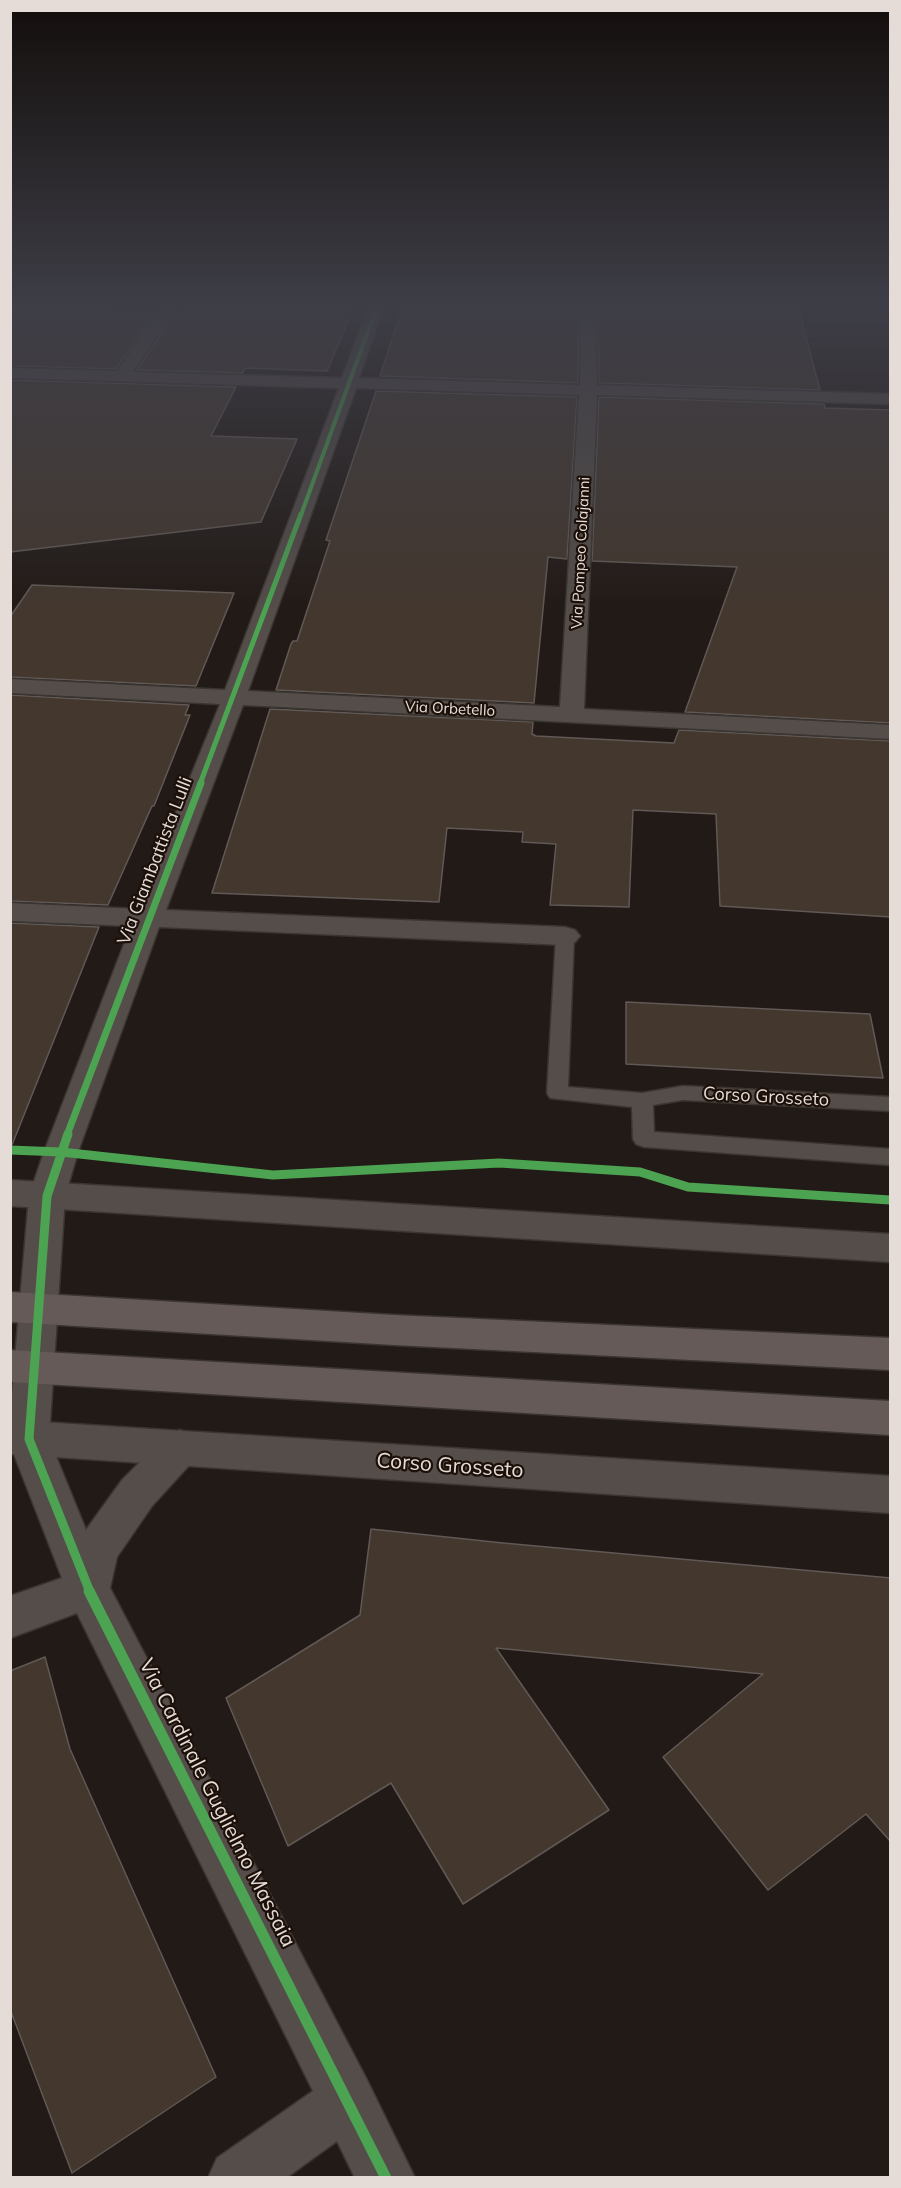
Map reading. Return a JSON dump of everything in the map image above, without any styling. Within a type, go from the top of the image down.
[{"type":"main road","points":[[24,1308],[394,1330],[891,1354]]},
{"type":"main road","points":[[22,1367],[891,1418]]},
{"type":"street","name":"Via Giambattista Lulli","points":[[20,1438],[24,1308],[47,1196],[65,1141],[234,698],[339,411]]},
{"type":"street","name":"Via Pompeo Colajanni","points":[[572,715],[587,411]]},
{"type":"street","name":"Via Orbetello","points":[[10,686],[891,732]]},
{"type":"street","points":[[10,912],[149,916]]},
{"type":"street","name":"Via Giambattista Lulli","points":[[149,916],[565,936]]},
{"type":"street","points":[[10,1193],[891,1248]]},
{"type":"street","name":"Corso Grosseto","points":[[20,1438],[891,1495]]},
{"type":"street","name":"Via Cardinale Guglielmo Massaia","points":[[20,1438],[88,1589],[386,2178]]},
{"type":"street","points":[[10,1617],[88,1589],[97,1550],[137,1493],[180,1448]]},
{"type":"street","points":[[237,2178],[347,2100]]},
{"type":"lane","name":"Corso Grosseto","points":[[565,936],[557,1093],[642,1100],[683,1093],[891,1104]]},
{"type":"lane","points":[[642,1100],[644,1139],[891,1157]]},
{"type":"building","points":[[10,411],[224,411],[211,436],[297,439],[261,522],[10,552]]},
{"type":"building","points":[[369,411],[576,411],[567,559],[548,557],[534,703],[276,690],[291,644],[297,641],[330,541],[326,540]]},
{"type":"building","points":[[598,411],[891,411],[891,723],[685,712],[737,567],[592,561]]},
{"type":"building","points":[[32,585],[234,593],[196,686],[10,677],[10,617]]},
{"type":"building","points":[[10,695],[189,705],[185,715],[190,715],[154,806],[152,806],[108,905],[10,901]]},
{"type":"building","points":[[270,709],[533,722],[532,734],[536,736],[674,743],[679,730],[891,741],[891,917],[720,906],[716,814],[633,810],[629,907],[550,905],[556,844],[522,842],[523,832],[447,828],[439,902],[212,893]]},
{"type":"building","points":[[10,923],[99,927],[12,1145],[10,1144]]},
{"type":"building","points":[[626,1002],[870,1014],[883,1078],[626,1064]]},
{"type":"building","points":[[371,1529],[891,1578],[891,1842],[866,1814],[768,1890],[663,1757],[763,1674],[496,1648],[609,1810],[463,1904],[391,1783],[288,1846],[226,1698],[360,1615]]},
{"type":"building","points":[[45,1657],[70,1749],[216,2077],[72,2173],[10,2009],[10,1671]]},
{"type":"cycle path","points":[[339,411],[227,717],[156,897],[61,1152],[47,1196],[29,1439],[88,1589],[386,2178]]},
{"type":"cycle path","points":[[10,1150],[61,1152],[273,1175],[499,1163],[640,1172],[688,1187],[890,1200]]}]
